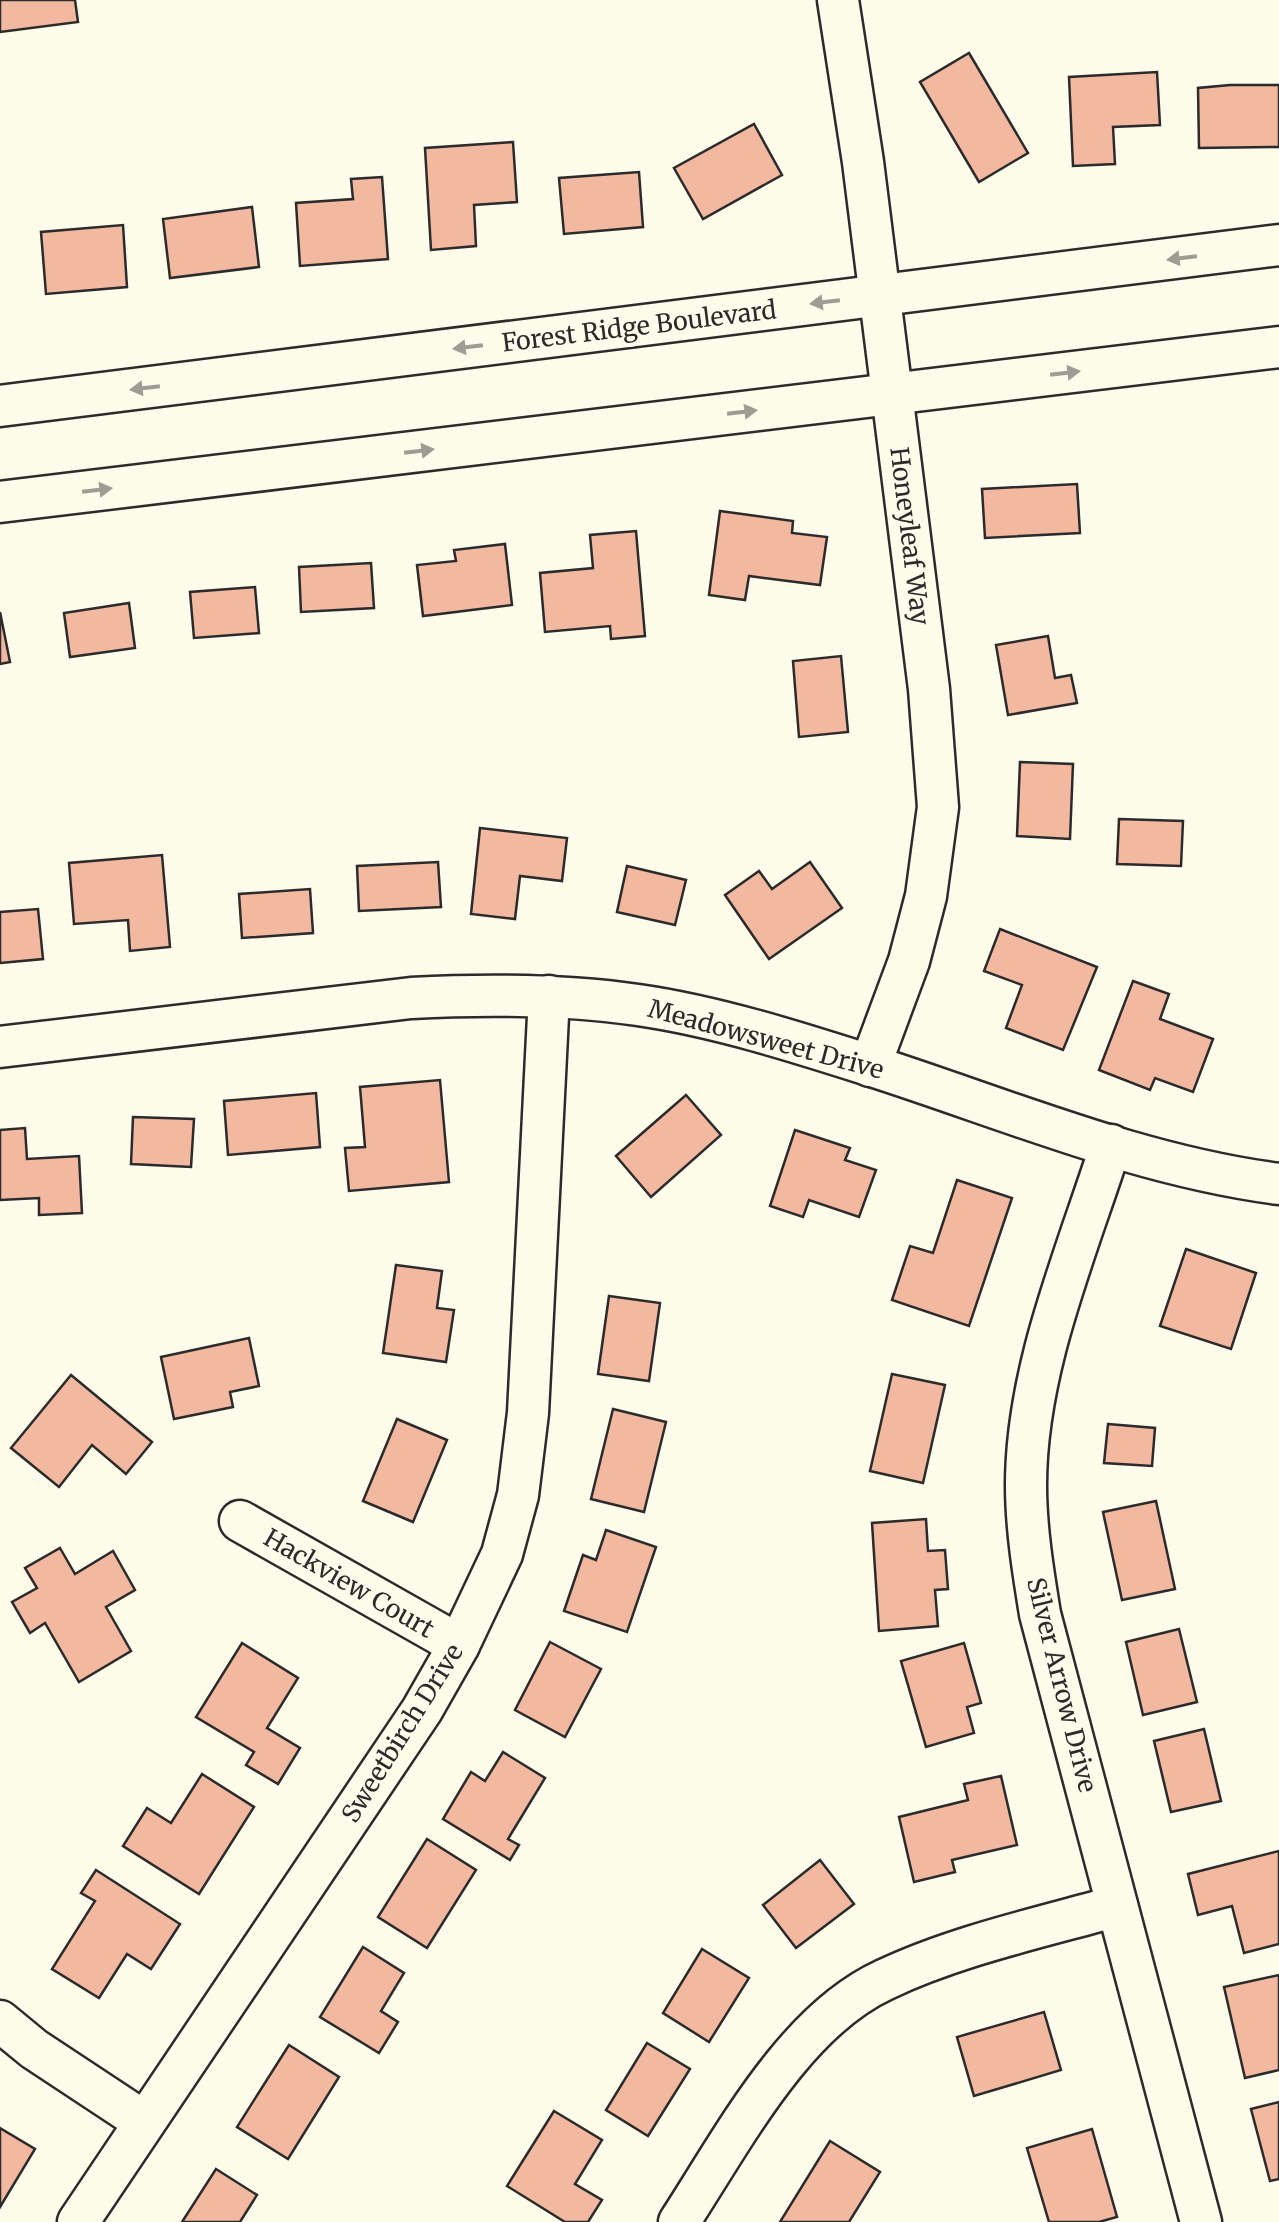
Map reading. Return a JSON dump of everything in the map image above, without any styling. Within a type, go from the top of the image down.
[{"type":"street","name":"Honeyleaf Way","points":[[838,0],[892,394],[928,689],[938,807],[926,896],[909,960],[870,1066]]},
{"type":"street","name":"Forest Ridge Boulevard","points":[[0,406],[1279,246]]},
{"type":"street","points":[[0,502],[1279,347]]},
{"type":"street","name":"Meadowsweet Drive","points":[[0,1046],[411,998],[549,996],[640,1005],[758,1032],[1176,1164],[1279,1184]]},
{"type":"street","name":"Sweetbirch Drive","points":[[78,2222],[422,1710],[459,1645],[502,1554],[518,1494],[528,1414],[549,996]]},
{"type":"street","name":"Silver Arrow Drive","points":[[1111,1145],[1044,1356],[1030,1422],[1026,1482],[1028,1543],[1040,1614],[1202,2222]]},
{"type":"street","name":"Hackview Court","points":[[240,1520],[459,1645]]},
{"type":"street","points":[[678,2222],[765,2092],[805,2041],[842,2008],[882,1980],[990,1942],[1117,1906]]},
{"type":"street","points":[[0,2021],[34,2049],[143,2121]]},
{"type":"building","points":[[0,0],[75,0],[78,22],[0,32]]},
{"type":"building","points":[[969,53],[1028,153],[979,182],[920,82]]},
{"type":"building","points":[[1157,72],[1160,125],[1113,127],[1115,164],[1073,166],[1069,77]]},
{"type":"building","points":[[1279,85],[1279,147],[1199,148],[1198,88]]},
{"type":"building","points":[[754,124],[782,175],[703,219],[674,168]]},
{"type":"building","points":[[513,142],[517,202],[474,205],[476,246],[431,250],[425,148]]},
{"type":"building","points":[[639,172],[643,227],[564,234],[559,178]]},
{"type":"building","points":[[382,177],[388,259],[300,266],[296,203],[353,199],[351,179]]},
{"type":"building","points":[[252,207],[259,267],[170,278],[163,219]]},
{"type":"building","points":[[123,225],[127,287],[46,294],[41,232]]},
{"type":"building","points":[[1077,484],[1080,533],[985,538],[982,489]]},
{"type":"building","points":[[720,511],[793,521],[792,533],[827,537],[820,585],[749,576],[745,600],[709,595]]},
{"type":"building","points":[[636,531],[645,636],[611,639],[610,626],[545,632],[540,573],[593,568],[590,535]]},
{"type":"building","points":[[505,544],[512,605],[423,616],[417,565],[456,561],[454,550]]},
{"type":"building","points":[[371,563],[374,608],[301,612],[299,567]]},
{"type":"building","points":[[255,587],[259,633],[194,638],[190,592]]},
{"type":"building","points":[[129,603],[135,648],[70,657],[64,613]]},
{"type":"building","points":[[0,612],[10,662],[0,664]]},
{"type":"building","points":[[1048,636],[1055,678],[1071,675],[1077,703],[1008,715],[996,645]]},
{"type":"building","points":[[841,656],[848,732],[799,737],[793,661]]},
{"type":"building","points":[[1020,762],[1073,764],[1070,839],[1017,836]]},
{"type":"building","points":[[1119,819],[1183,821],[1181,866],[1117,864]]},
{"type":"building","points":[[480,828],[567,838],[562,881],[520,876],[515,919],[471,914]]},
{"type":"building","points":[[162,855],[170,947],[130,951],[128,920],[74,924],[69,863]]},
{"type":"building","points":[[438,862],[441,907],[359,911],[357,866]]},
{"type":"building","points":[[810,862],[842,908],[769,959],[725,895],[759,871],[772,889]]},
{"type":"building","points":[[627,866],[686,880],[675,925],[617,912]]},
{"type":"building","points":[[310,889],[313,933],[242,938],[239,894]]},
{"type":"building","points":[[38,909],[43,959],[0,963],[0,912]]},
{"type":"building","points":[[1000,929],[1097,967],[1063,1050],[1006,1028],[1022,985],[984,971]]},
{"type":"building","points":[[1133,981],[1169,994],[1160,1019],[1213,1039],[1193,1092],[1155,1078],[1150,1090],[1099,1070]]},
{"type":"building","points":[[440,1080],[449,1182],[349,1191],[345,1148],[365,1147],[360,1087]]},
{"type":"building","points":[[316,1093],[320,1147],[228,1155],[224,1101]]},
{"type":"building","points":[[686,1095],[721,1135],[651,1197],[616,1156]]},
{"type":"building","points":[[133,1117],[194,1119],[191,1167],[131,1164]]},
{"type":"building","points":[[25,1128],[27,1159],[79,1156],[82,1213],[39,1215],[39,1198],[0,1200],[0,1130]]},
{"type":"building","points":[[795,1130],[850,1148],[845,1160],[876,1170],[859,1217],[809,1200],[803,1217],[770,1206]]},
{"type":"building","points":[[957,1180],[1012,1198],[969,1326],[892,1300],[910,1246],[933,1253]]},
{"type":"building","points":[[1186,1249],[1256,1273],[1231,1349],[1160,1326]]},
{"type":"building","points":[[396,1265],[442,1271],[437,1308],[454,1310],[446,1362],[383,1353]]},
{"type":"building","points":[[609,1296],[660,1303],[649,1381],[598,1374]]},
{"type":"building","points":[[249,1338],[259,1386],[230,1392],[233,1407],[174,1419],[161,1357]]},
{"type":"building","points":[[892,1374],[945,1385],[923,1483],[870,1471]]},
{"type":"building","points":[[71,1375],[152,1442],[126,1474],[92,1445],[59,1487],[11,1448]]},
{"type":"building","points":[[613,1409],[666,1422],[644,1512],[591,1499]]},
{"type":"building","points":[[397,1419],[447,1440],[413,1522],[363,1501]]},
{"type":"building","points":[[1108,1424],[1155,1428],[1152,1466],[1104,1463]]},
{"type":"building","points":[[1156,1501],[1175,1589],[1122,1600],[1103,1512]]},
{"type":"building","points":[[926,1519],[928,1551],[945,1550],[948,1589],[935,1590],[938,1626],[879,1631],[872,1523]]},
{"type":"building","points":[[606,1530],[656,1547],[627,1632],[564,1611],[583,1555],[596,1560]]},
{"type":"building","points":[[60,1548],[75,1574],[113,1551],[135,1590],[106,1607],[131,1651],[79,1682],[45,1623],[30,1633],[12,1602],[37,1588],[25,1568]]},
{"type":"building","points":[[1179,1629],[1197,1702],[1143,1715],[1126,1642]]},
{"type":"building","points":[[550,1642],[601,1669],[565,1737],[515,1710]]},
{"type":"building","points":[[242,1643],[298,1678],[267,1728],[300,1748],[278,1784],[246,1765],[254,1752],[196,1717]]},
{"type":"building","points":[[964,1643],[981,1703],[967,1707],[974,1733],[926,1747],[901,1661]]},
{"type":"building","points":[[1204,1729],[1221,1801],[1171,1812],[1154,1741]]},
{"type":"building","points":[[503,1752],[545,1778],[508,1839],[519,1845],[510,1860],[443,1819],[471,1772],[485,1781]]},
{"type":"building","points":[[202,1774],[254,1807],[199,1894],[123,1846],[147,1808],[171,1823]]},
{"type":"building","points":[[1001,1776],[1017,1845],[952,1860],[955,1872],[914,1882],[899,1817],[968,1800],[964,1784]]},
{"type":"building","points":[[427,1839],[476,1870],[427,1948],[378,1917]]},
{"type":"building","points":[[1279,1851],[1279,1944],[1244,1953],[1232,1906],[1198,1915],[1188,1874]]},
{"type":"building","points":[[820,1860],[854,1904],[796,1948],[763,1905]]},
{"type":"building","points":[[96,1870],[180,1924],[151,1969],[127,1954],[99,1998],[52,1969],[95,1901],[81,1893]]},
{"type":"building","points":[[363,1947],[404,1973],[381,2011],[398,2022],[379,2053],[320,2017]]},
{"type":"building","points":[[702,1949],[749,1978],[709,2042],[663,2013]]},
{"type":"building","points":[[1279,1975],[1279,2070],[1245,2078],[1224,1987]]},
{"type":"building","points":[[1044,2012],[1061,2070],[974,2096],[957,2037]]},
{"type":"building","points":[[647,2043],[690,2069],[648,2136],[606,2110]]},
{"type":"building","points":[[289,2045],[339,2077],[288,2159],[237,2127]]},
{"type":"building","points":[[1279,2102],[1279,2179],[1270,2181],[1251,2109]]},
{"type":"building","points":[[554,2111],[602,2140],[575,2184],[602,2200],[588,2222],[565,2222],[507,2186]]},
{"type":"building","points":[[0,2128],[35,2149],[0,2207]]},
{"type":"building","points":[[1092,2129],[1117,2217],[1099,2222],[1049,2222],[1027,2148]]},
{"type":"building","points":[[830,2141],[880,2172],[849,2222],[780,2222]]},
{"type":"building","points":[[216,2169],[257,2195],[240,2222],[182,2222]]}]
